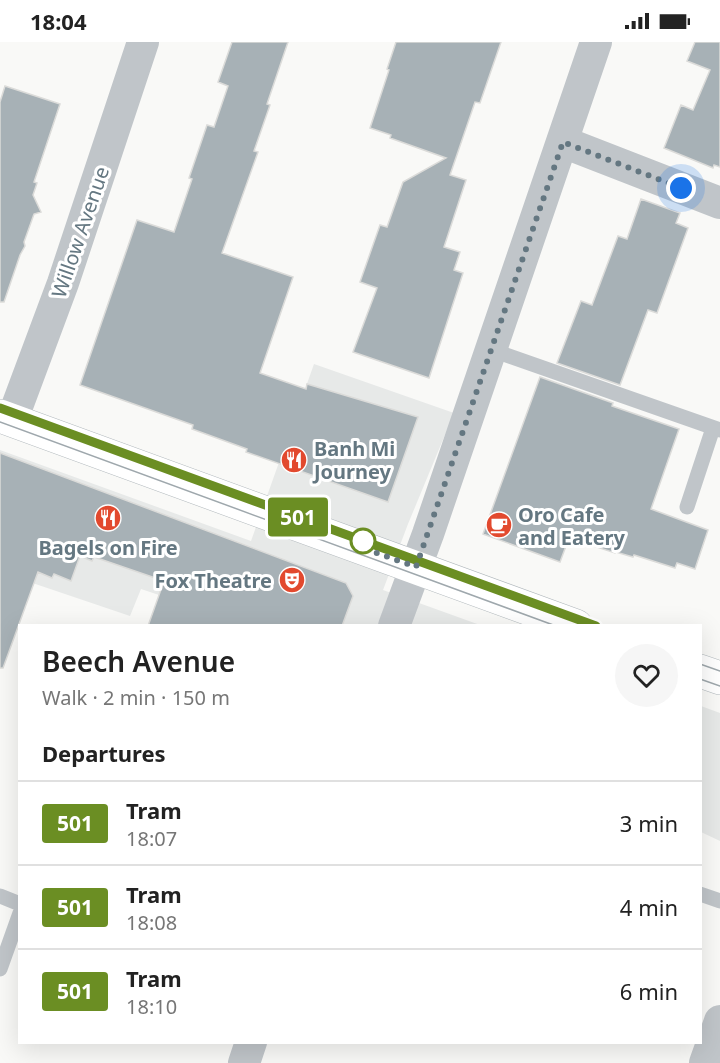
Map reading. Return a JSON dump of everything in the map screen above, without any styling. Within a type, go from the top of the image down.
[{"type":"main road","points":[[6,418],[571,624]]},
{"type":"main road","points":[[702,672],[720,678]]},
{"type":"street","name":"Willow Avenue","points":[[6,418],[63,284],[143,42]]},
{"type":"street","points":[[395,624],[492,350],[596,42]]},
{"type":"street","points":[[563,142],[720,203]]},
{"type":"street","points":[[705,1063],[720,1021]]},
{"type":"street","points":[[244,1063],[250,1044]]},
{"type":"lane","points":[[492,350],[716,429],[687,507]]},
{"type":"lane","points":[[702,895],[720,901]]},
{"type":"lane","points":[[0,896],[18,903]]},
{"type":"lane","points":[[0,969],[18,919]]},
{"type":"shaded area","points":[[314,364],[454,413],[383,590],[477,624],[246,624],[141,589],[130,616],[0,572],[0,450],[251,541]]},
{"type":"shaded area","points":[[702,706],[720,713],[720,841],[702,832]]},
{"type":"building","points":[[232,42],[288,42],[254,151],[258,152],[222,253],[293,277],[260,373],[306,389],[307,384],[418,417],[388,502],[246,452],[247,449],[192,429],[193,425],[80,385],[137,220],[174,232],[207,125],[214,127],[228,86],[218,82]]},
{"type":"building","points":[[396,42],[501,42],[480,103],[475,102],[450,175],[466,180],[444,247],[460,252],[454,270],[463,273],[429,378],[353,352],[377,288],[360,282],[380,225],[387,227],[403,182],[446,158],[390,138],[391,135],[370,128]]},
{"type":"building","points":[[695,42],[720,42],[720,167],[714,165],[713,168],[664,148],[681,105],[693,110],[710,70],[687,61]]},
{"type":"building","points":[[5,86],[60,104],[34,182],[37,183],[33,195],[41,212],[34,214],[24,242],[25,246],[4,302],[0,302],[0,102]]},
{"type":"building","points":[[641,199],[680,213],[676,223],[688,228],[657,313],[648,310],[620,385],[557,363],[581,301],[592,305],[618,236],[627,239]]},
{"type":"building","points":[[540,377],[613,403],[612,406],[679,429],[651,509],[708,530],[695,569],[677,563],[675,568],[634,555],[633,557],[615,553],[569,538],[560,562],[483,534]]},
{"type":"building","points":[[0,453],[346,583],[353,596],[343,624],[149,624],[164,581],[94,557],[92,561],[80,556],[71,581],[54,574],[52,578],[38,572],[3,668],[0,668]]},
{"type":"tram line","points":[[0,408],[591,624]]},
{"type":"tram line","name":"501","points":[[0,408],[591,624]]},
{"type":"tram line","points":[[0,422],[551,624]]},
{"type":"tram line","points":[[702,665],[720,671]]},
{"type":"tram line","points":[[702,680],[720,686]]},
{"type":"place","name":"Banh Mi Journey","points":[[294,460]]},
{"type":"place","name":"Bagels on Fire","points":[[108,518]]},
{"type":"place","name":"Oro Cafe and Eatery","points":[[499,525]]},
{"type":"place","name":"Fox Theatre","points":[[292,580]]},
{"type":"route","points":[[363,541],[363,548],[416,567],[563,142],[681,188]]}]
